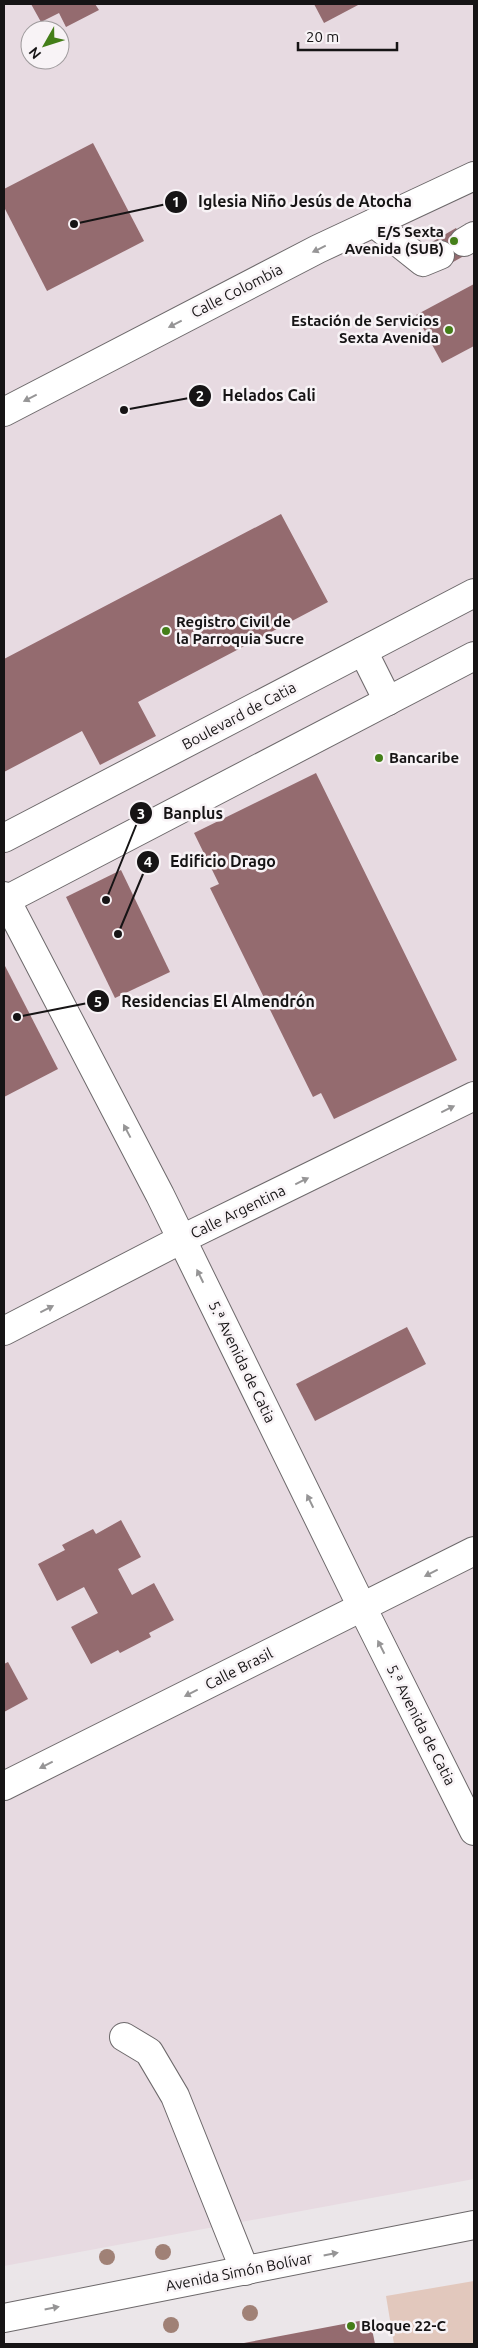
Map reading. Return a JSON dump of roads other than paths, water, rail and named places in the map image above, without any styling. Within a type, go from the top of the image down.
[{"type":"street","name":"Calle Colombia","points":[[4,412],[318,249],[474,176]]},
{"type":"street","points":[[374,223],[422,262],[440,255]]},
{"type":"street","name":"Boulevard de Catia","points":[[4,838],[474,593]]},
{"type":"street","points":[[363,651],[388,701]]},
{"type":"street","points":[[4,899],[474,656]]},
{"type":"street","name":"5.ª Avenida de Catia","points":[[4,899],[182,1239],[474,1831]]},
{"type":"street","name":"Calle Argentina","points":[[4,1331],[182,1239],[474,1096]]},
{"type":"street","name":"Calle Brasil","points":[[4,1786],[474,1551]]},
{"type":"street","points":[[124,2037],[149,2052],[176,2096],[246,2271]]},
{"type":"street","name":"Avenida Simón Bolívar","points":[[4,2318],[474,2226]]},
{"type":"place","name":"Iglesia Niño Jesús de Atocha","points":[[74,224]]},
{"type":"place","name":"E/S Sexta Avenida (SUB)","points":[[454,241]]},
{"type":"place","name":"Estación de Servicios Sexta Avenida","points":[[449,330]]},
{"type":"place","name":"Helados Cali","points":[[124,410]]},
{"type":"place","name":"Registro Civil de la Parroquia Sucre","points":[[166,631]]},
{"type":"place","name":"Bancaribe","points":[[379,758]]},
{"type":"place","name":"Banplus","points":[[106,900]]},
{"type":"place","name":"Edificio Drago","points":[[118,934]]},
{"type":"place","name":"Residencias El Almendrón","points":[[17,1017]]},
{"type":"place","name":"Bloque 22-C","points":[[351,2326]]}]
